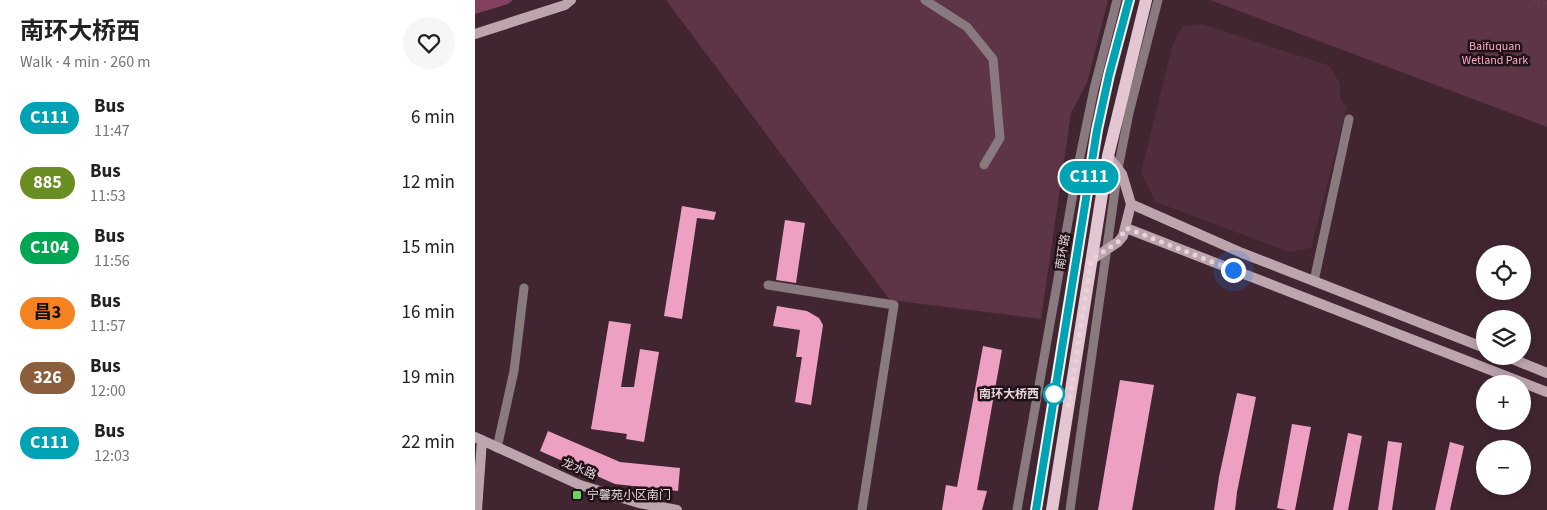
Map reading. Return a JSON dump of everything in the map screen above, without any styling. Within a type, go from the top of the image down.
[{"type":"main road","points":[[475,34],[565,5],[571,0]]},
{"type":"main road","name":"南环路","points":[[1036,510],[1097,130],[1104,74],[1129,0]]},
{"type":"main road","points":[[1052,510],[1107,156],[1131,80],[1146,0]]},
{"type":"main road","points":[[1091,260],[1118,242],[1126,228],[1131,204],[1122,174],[1107,156]]},
{"type":"main road","points":[[1131,204],[1314,281],[1476,344]]},
{"type":"main road","points":[[1126,228],[1547,392]]},
{"type":"main road","points":[[1527,365],[1547,373]]},
{"type":"main road","points":[[477,510],[478,439]]},
{"type":"main road","name":"龙水路","points":[[478,439],[580,485],[639,503],[677,510]]},
{"type":"street","points":[[925,0],[967,27],[993,59],[1000,138],[984,165]]},
{"type":"street","points":[[1017,510],[1077,171],[1104,74],[1117,0]]},
{"type":"street","points":[[1070,510],[1131,80],[1158,0]]},
{"type":"street","points":[[1314,281],[1349,119]]},
{"type":"street","points":[[767,284],[894,305],[862,510]]},
{"type":"street","points":[[497,448],[514,371],[524,288]]},
{"type":"path","points":[[1534,0],[1547,4]]},
{"type":"shaded area","points":[[475,0],[513,0],[508,4],[475,14]]},
{"type":"shaded area","points":[[1202,24],[1330,66],[1340,84],[1340,100],[1347,107],[1311,248],[1289,252],[1156,202],[1141,173],[1173,43],[1183,26]]},
{"type":"green space","points":[[666,0],[1108,0],[1087,83],[1071,113],[1041,319],[890,300]]},
{"type":"green space","name":"Baifuquan Wetland Park","points":[[1210,0],[1547,0],[1547,127]]},
{"type":"building","points":[[682,206],[716,212],[714,220],[697,218],[682,319],[664,316]]},
{"type":"building","points":[[785,220],[805,223],[796,283],[776,280]]},
{"type":"building","points":[[777,306],[807,311],[819,318],[823,325],[811,405],[795,402],[802,357],[796,357],[800,330],[773,326]]},
{"type":"building","points":[[609,321],[631,324],[621,387],[634,387],[640,349],[659,352],[644,442],[626,439],[627,434],[591,429]]},
{"type":"building","points":[[983,346],[1002,350],[977,490],[987,491],[982,510],[942,510],[946,485],[957,487]]},
{"type":"building","points":[[1120,380],[1154,385],[1132,510],[1098,510]]},
{"type":"building","points":[[1237,393],[1256,397],[1235,510],[1214,510],[1219,477]]},
{"type":"building","points":[[1292,424],[1311,427],[1295,510],[1287,510],[1277,508]]},
{"type":"building","points":[[548,431],[620,462],[680,468],[678,491],[615,484],[540,451]]},
{"type":"building","points":[[1348,433],[1362,436],[1348,510],[1333,510]]},
{"type":"building","points":[[1388,441],[1402,443],[1392,510],[1378,510]]},
{"type":"building","points":[[1450,442],[1464,446],[1450,510],[1435,510]]},
{"type":"bus line","name":"C111","points":[[1036,510],[1097,130],[1129,0]]},
{"type":"place","name":"南环大桥西","points":[[1054,394]]},
{"type":"place","name":"宁馨苑小区南门","points":[[577,495]]},
{"type":"route","points":[[1054,394],[1069,405],[1091,260],[1118,242],[1126,228],[1233,270]]}]
